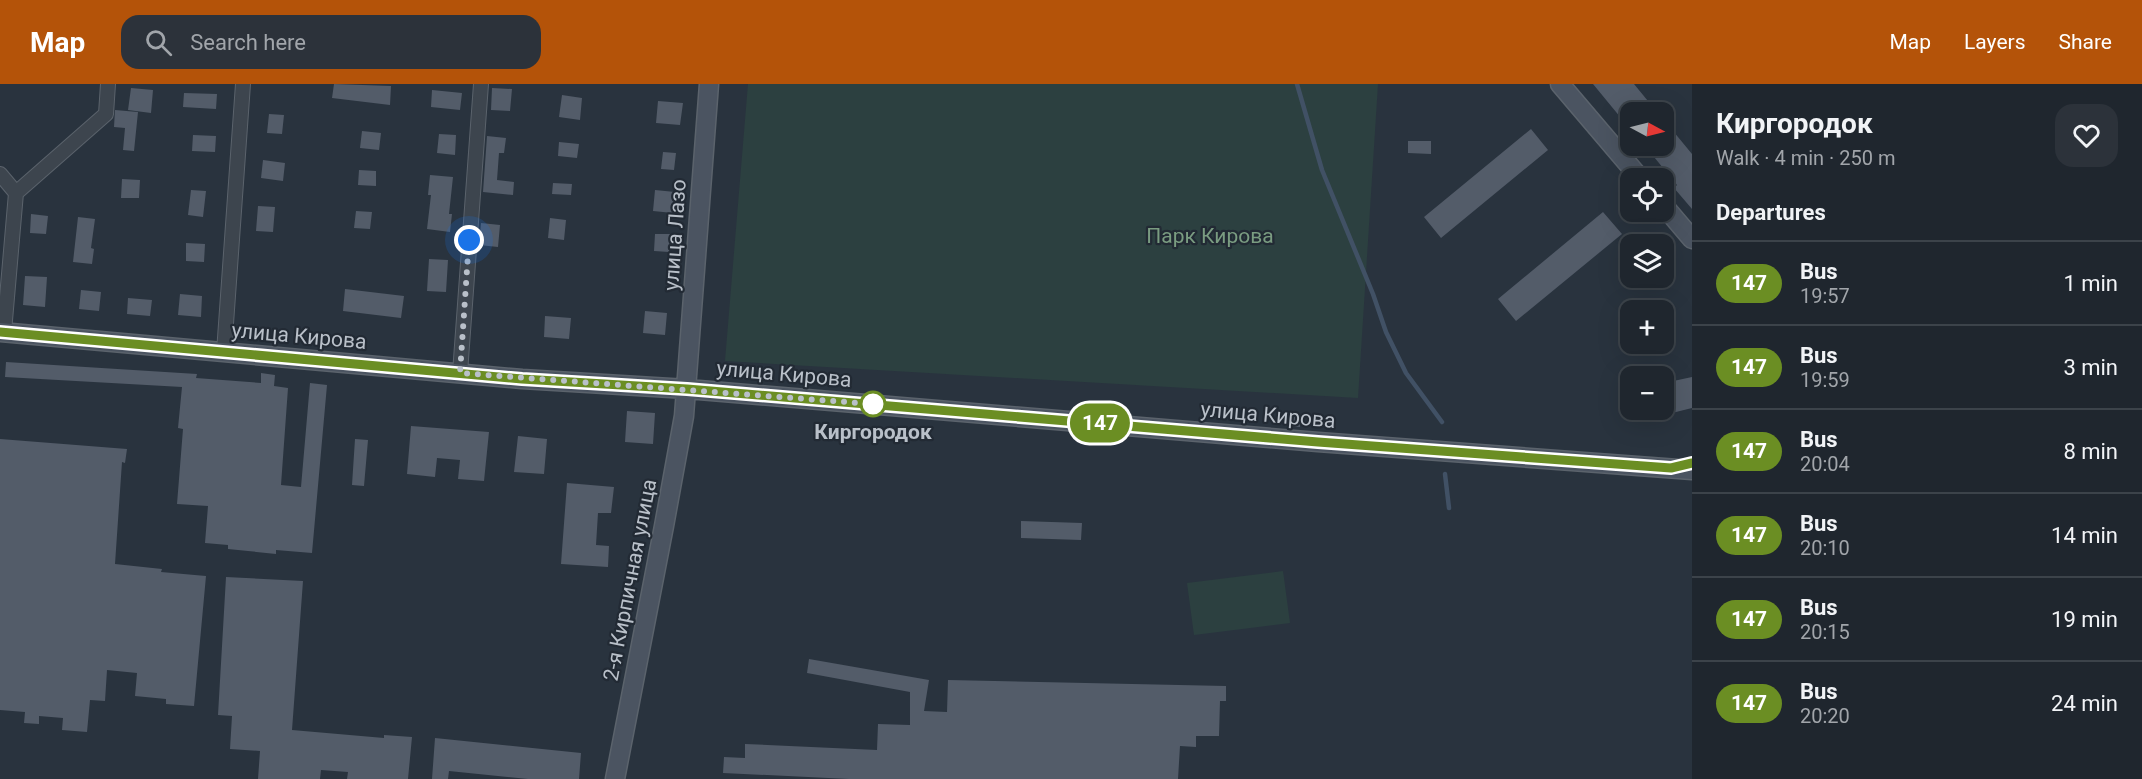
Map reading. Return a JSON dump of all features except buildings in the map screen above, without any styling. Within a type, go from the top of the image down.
[{"type":"main road","name":"улица Лазо","points":[[687,389],[709,84]]},
{"type":"main road","points":[[1560,84],[1631,168]]},
{"type":"main road","points":[[1674,218],[1692,239]]},
{"type":"main road","name":"улица Кирова","points":[[2,332],[460,373],[687,389],[1318,442],[1692,470]]},
{"type":"main road","name":"2-я Кирпичная улица","points":[[615,779],[664,526],[687,389]]},
{"type":"main road","name":"улица Кирова","points":[[1671,468],[1692,463]]},
{"type":"street","points":[[2,332],[16,193],[106,114],[108,84]]},
{"type":"street","points":[[224,352],[243,84]]},
{"type":"street","points":[[460,373],[481,84]]},
{"type":"street","points":[[0,174],[16,193]]},
{"type":"green space","name":"Парк Кирова","points":[[748,84],[1378,84],[1358,398],[725,361]]},
{"type":"green space","points":[[1283,571],[1290,623],[1194,635],[1187,583]]},
{"type":"waterway","points":[[1297,84],[1322,170],[1373,294],[1386,332],[1406,373],[1442,422]]},
{"type":"waterway","points":[[1445,474],[1449,508]]},
{"type":"bus line","name":"147","points":[[0,332],[522,379],[708,390],[1318,442],[1671,468],[1692,463]]},
{"type":"place","name":"Киргородок","points":[[873,404]]},
{"type":"route","points":[[469,240],[460,373],[873,404]]}]
